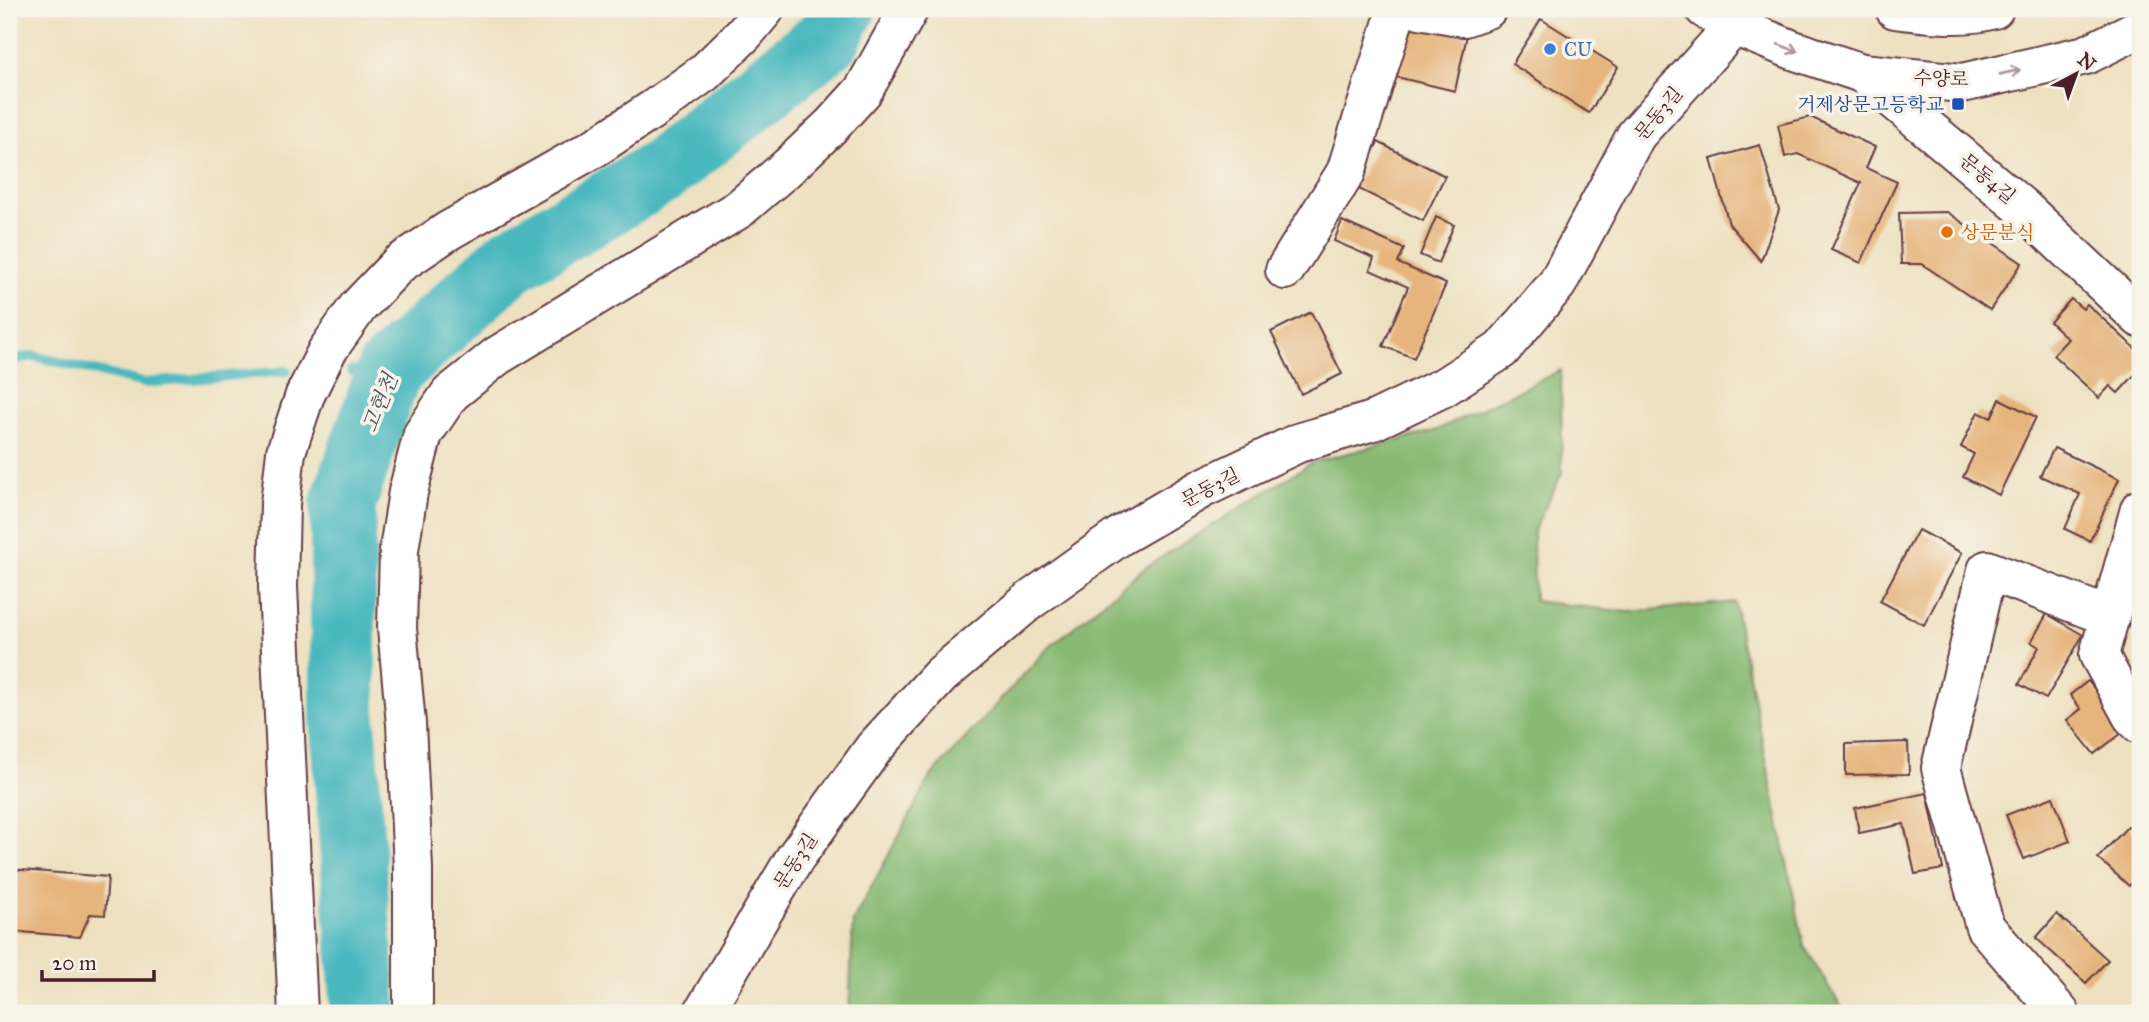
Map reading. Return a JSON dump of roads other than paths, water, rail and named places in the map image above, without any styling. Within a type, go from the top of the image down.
[{"type":"street","points":[[413,1013],[412,855],[406,724],[397,628],[399,550],[408,492],[423,434],[450,394],[497,356],[739,209],[788,167],[863,91],[909,9]]},
{"type":"street","points":[[1285,270],[1346,172],[1397,9]]},
{"type":"street","points":[[1419,9],[1464,17],[1488,9]]},
{"type":"street","points":[[1895,9],[1979,13],[1994,9]]},
{"type":"street","name":"수양로","points":[[1728,15],[1793,50],[1862,73],[1962,83],[2086,55],[2140,28]]},
{"type":"street","name":"문동3길","points":[[703,1013],[795,858],[874,748],[941,675],[1029,601],[1120,536],[1203,488],[1298,443],[1373,421],[1432,393],[1501,350],[1557,284],[1636,135],[1728,15]]},
{"type":"street","points":[[298,1013],[278,587],[280,504],[286,452],[305,396],[327,351],[358,307],[399,264],[448,231],[596,146],[655,108],[704,73],[749,17]]},
{"type":"street","name":"문동4길","points":[[1862,73],[2023,208],[2140,318]]},
{"type":"street","points":[[2140,509],[2099,655],[2132,716],[2140,724]]},
{"type":"street","points":[[2060,1013],[1985,927],[1941,768],[1987,570],[2110,617]]},
{"type":"waterway","name":"고현천","points":[[364,1013],[343,721],[343,504],[389,371],[510,261],[659,173],[828,38],[843,9]]},
{"type":"waterway","points":[[9,360],[34,356],[144,383],[287,371]]},
{"type":"waterway","points":[[351,371],[389,371]]},
{"type":"place","name":"CU","points":[[1550,49]]},
{"type":"place","name":"거제상문고등학교","points":[[1958,104]]},
{"type":"place","name":"상문분식","points":[[1947,232]]}]
